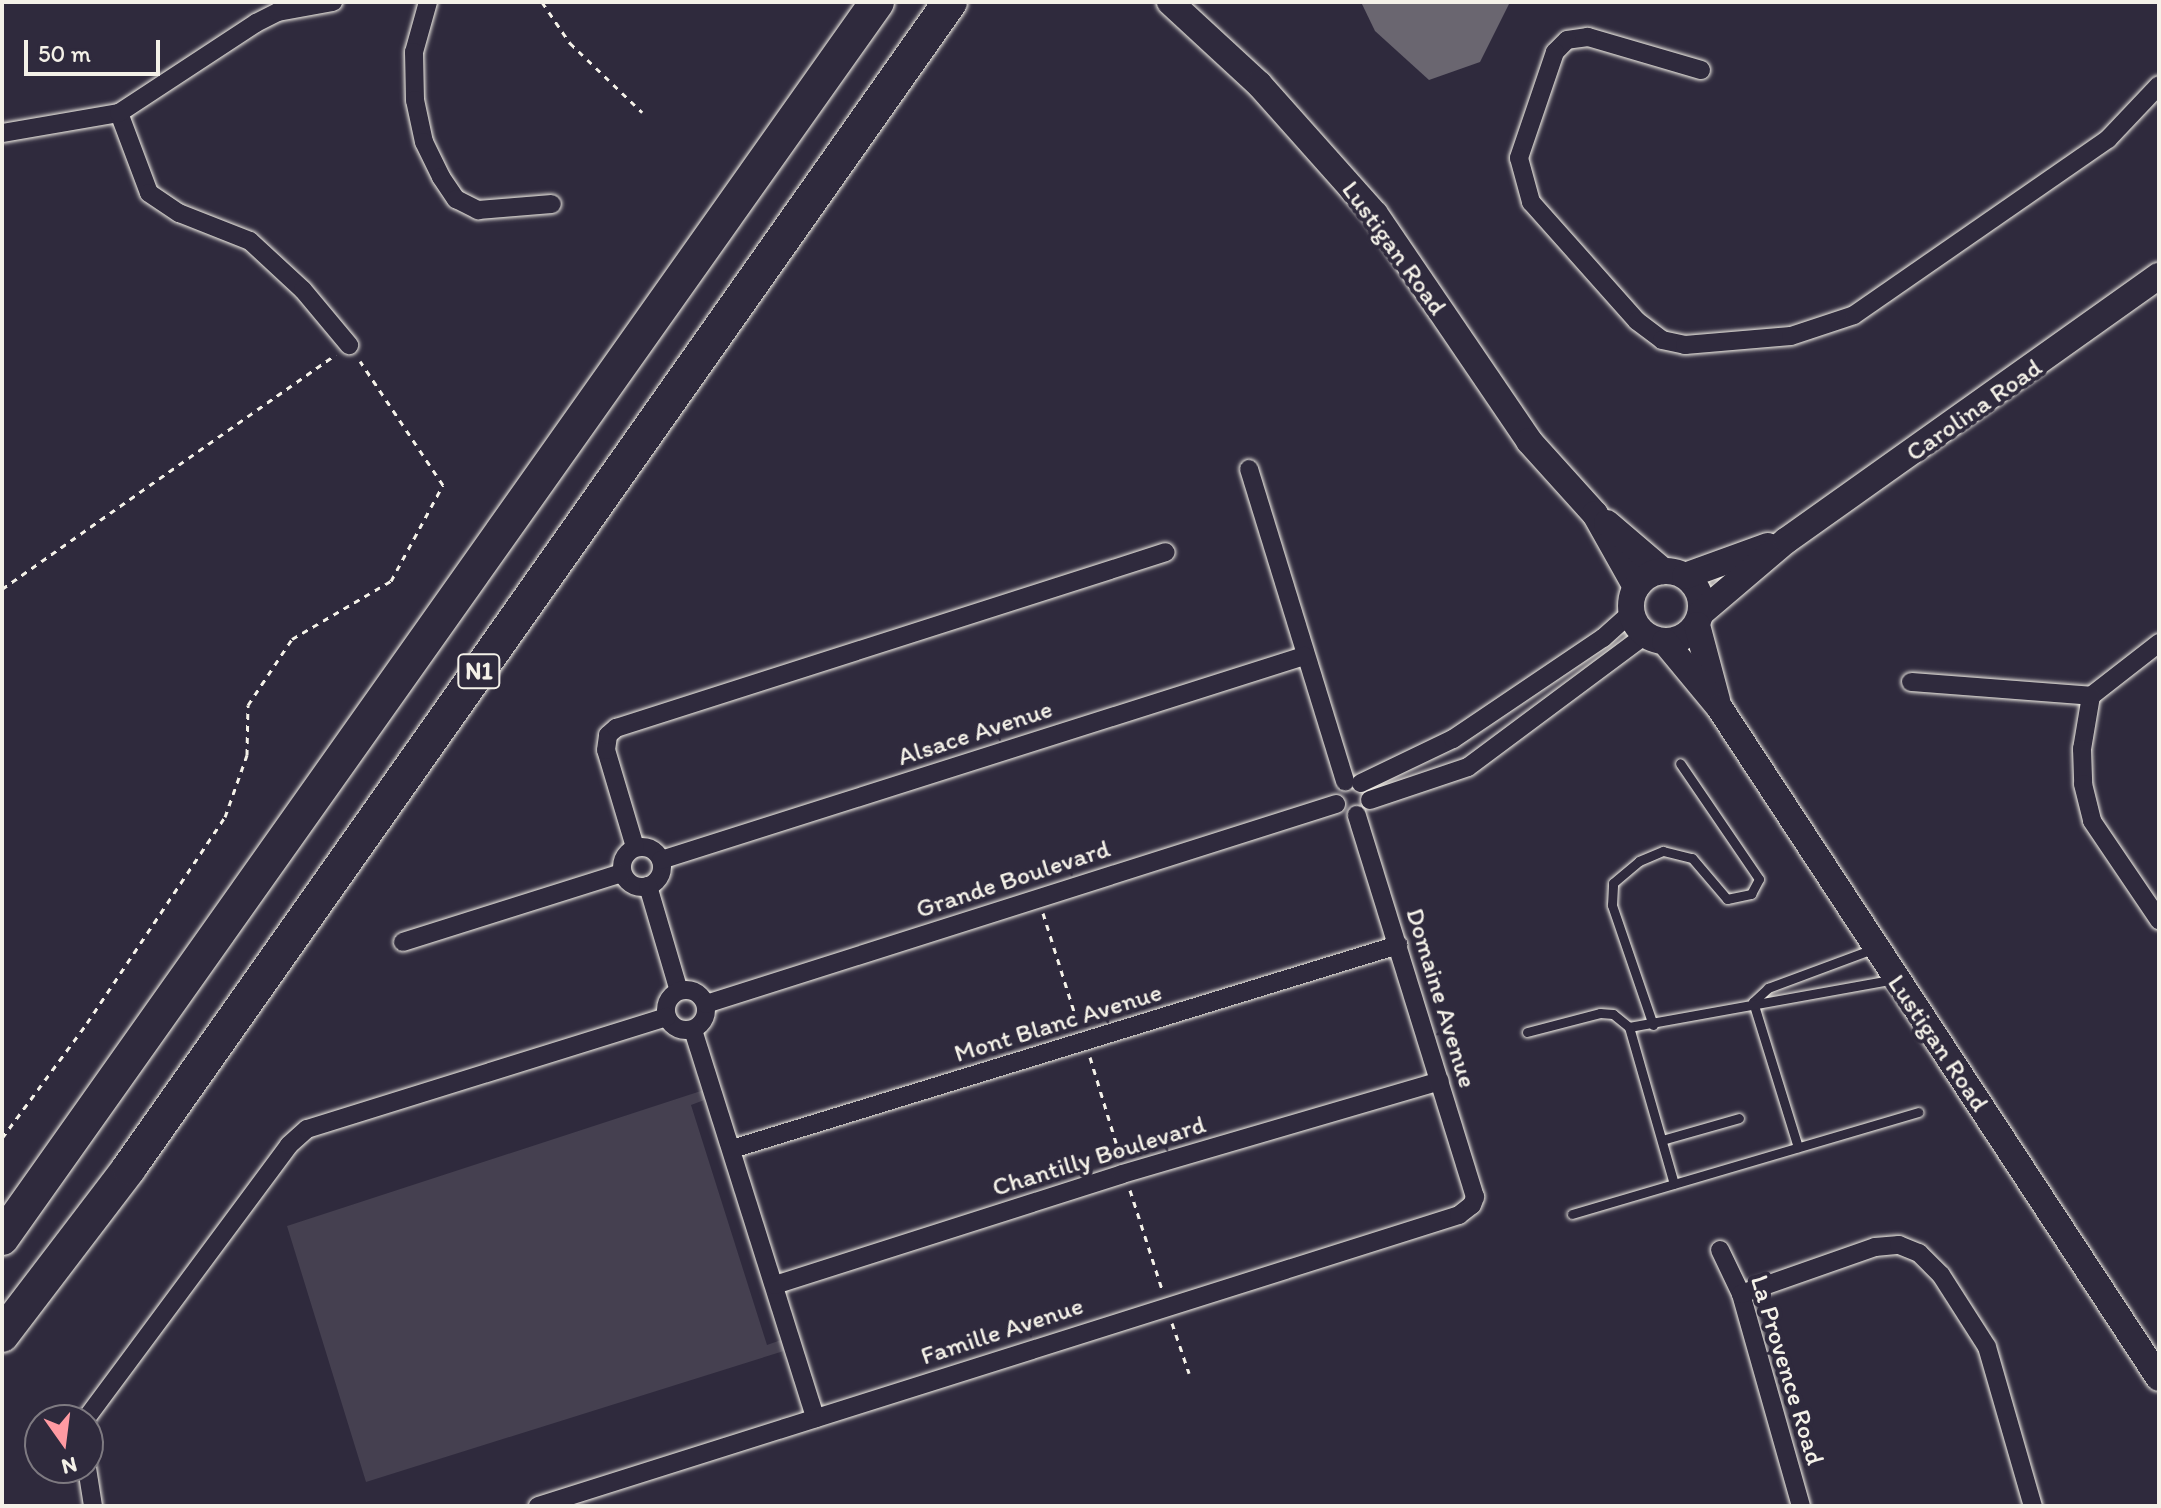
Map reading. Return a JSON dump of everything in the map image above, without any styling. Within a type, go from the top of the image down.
[{"type":"highway","name":"N1","points":[[2,1238],[877,2]]},
{"type":"highway","name":"N1","points":[[2,1335],[138,1155],[950,2]]},
{"type":"street","points":[[2,133],[119,113],[256,23],[278,12],[333,2]]},
{"type":"street","points":[[428,2],[414,52],[415,100],[424,142],[441,177],[456,199],[478,210],[552,204]]},
{"type":"street","name":"Lustigan Road","points":[[1170,2],[1259,84],[1375,214],[1529,441],[1595,514],[1699,591],[1699,618],[1719,707]]},
{"type":"street","points":[[1701,70],[1588,37],[1567,40],[1555,52],[1519,158],[1524,188],[1552,226],[1637,321],[1662,340],[1685,345],[1791,336],[1854,315],[2108,139],[2159,85]]},
{"type":"street","points":[[119,113],[149,193],[179,213],[250,241],[303,290],[349,345]]},
{"type":"street","name":"Carolina Road","points":[[1787,540],[1674,573],[1644,619],[1683,638],[1699,618],[1787,540],[2159,276]]},
{"type":"street","points":[[1249,469],[1304,656],[1353,782],[1370,800]]},
{"type":"street","name":"Lustigan Road","points":[[1595,514],[1644,619],[1719,707],[2159,1378]]},
{"type":"street","points":[[635,847],[606,750],[608,735],[616,728],[1166,552]]},
{"type":"street","points":[[1644,619],[1510,738],[1462,769],[1370,800],[1357,815],[1343,813],[1336,804],[1338,788],[1447,743],[1603,638],[1644,619]]},
{"type":"street","points":[[1911,682],[2091,696],[2159,643]]},
{"type":"street","name":"Alsace Avenue","points":[[661,860],[1304,656]]},
{"type":"street","points":[[2091,696],[2082,749],[2083,784],[2092,821],[2159,920]]},
{"type":"street","points":[[1494,713],[1510,738]]},
{"type":"street","points":[[1447,743],[1462,769]]},
{"type":"street","name":"Grande Boulevard","points":[[706,1004],[1336,804]]},
{"type":"street","name":"Domaine Avenue","points":[[1357,815],[1475,1197]]},
{"type":"street","points":[[646,846],[661,860],[662,871],[648,886],[637,887],[622,873],[621,862],[635,847],[646,846]]},
{"type":"street","points":[[403,942],[622,873]]},
{"type":"street","points":[[648,886],[679,991]]},
{"type":"street","name":"Mont Blanc Avenue","points":[[732,1149],[1398,945]]},
{"type":"street","points":[[679,991],[700,995],[706,1004],[706,1015],[693,1030]]},
{"type":"street","points":[[679,991],[666,1006],[667,1017],[673,1026],[693,1030]]},
{"type":"street","points":[[97,1404],[289,1145],[307,1129],[667,1017]]},
{"type":"street","points":[[693,1030],[815,1418]]},
{"type":"street","name":"Chantilly Boulevard","points":[[775,1285],[1124,1174],[1440,1081]]},
{"type":"street","name":"Famille Avenue","points":[[538,1506],[1459,1215],[1475,1197]]},
{"type":"street","points":[[1741,1294],[1875,1247],[1899,1245],[1919,1253],[1941,1275],[1987,1347],[2033,1506]]},
{"type":"street","name":"La Provence Road","points":[[1720,1250],[1741,1294],[1801,1506]]},
{"type":"street","points":[[92,1484],[95,1493],[93,1506]]},
{"type":"lane","points":[[1653,1025],[1612,905],[1613,883],[1639,861],[1663,851],[1692,858],[1727,899],[1751,894],[1759,879],[1680,763]]},
{"type":"lane","points":[[1753,1002],[1768,988],[1875,948]]},
{"type":"lane","points":[[1629,1027],[1653,1025],[1753,1002],[1895,979]]},
{"type":"lane","points":[[1753,1002],[1798,1147]]},
{"type":"lane","points":[[1527,1032],[1600,1013],[1613,1014],[1629,1027],[1674,1184]]},
{"type":"lane","points":[[1572,1214],[1918,1112]]},
{"type":"lane","points":[[1662,1140],[1739,1118]]},
{"type":"path","points":[[542,2],[570,43],[642,112]]},
{"type":"path","points":[[2,589],[349,345],[443,485],[391,581],[292,639],[256,692],[248,705],[247,755],[225,817],[87,1023],[2,1138]]},
{"type":"path","points":[[1038,898],[1189,1373]]},
{"type":"shaded area","points":[[1361,2],[1510,2],[1480,62],[1429,80],[1375,31]]},
{"type":"shaded area","points":[[704,1090],[707,1099],[691,1105],[767,1345],[784,1339],[787,1350],[366,1482],[287,1226]]}]
